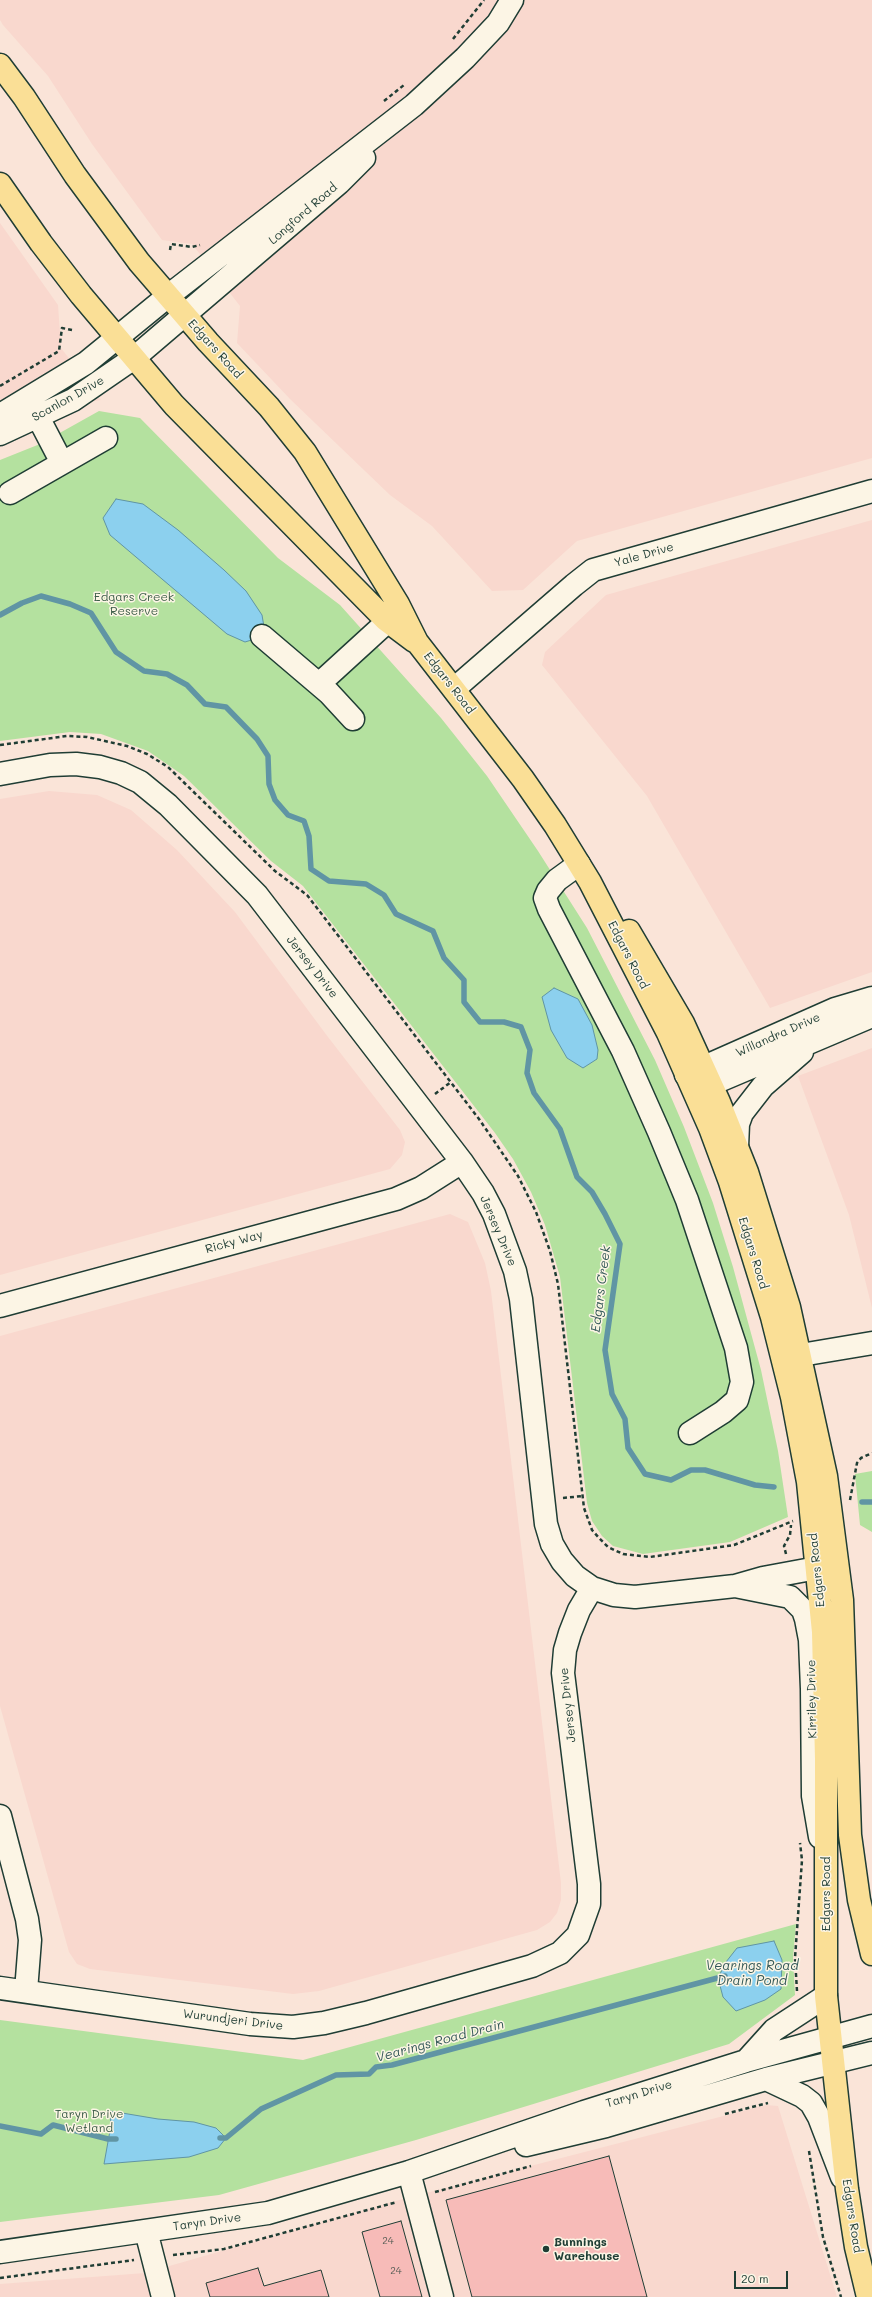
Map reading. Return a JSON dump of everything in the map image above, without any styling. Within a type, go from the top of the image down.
[{"type":"main road","name":"Edgars Road","points":[[0,65],[24,97],[75,175],[139,262],[185,316],[269,407],[305,452],[398,604],[417,642],[523,779],[584,873],[668,1033],[699,1080],[737,1147],[770,1242],[789,1307],[793,1364],[808,1482],[823,1636],[826,1759],[826,1996],[847,2190],[856,2247],[868,2297]]},
{"type":"main road","name":"Edgars Road","points":[[0,184],[41,243],[134,358],[204,437],[388,621],[417,642]]},
{"type":"main road","name":"Edgars Road","points":[[699,1080],[772,1317],[793,1364],[826,1476],[842,1600],[850,1843],[859,1900],[872,1954]]},
{"type":"street","name":"Longford Road","points":[[117,337],[414,104],[465,58],[498,23],[512,0]]},
{"type":"street","name":"Longford Road","points":[[134,358],[339,184],[414,104]]},
{"type":"street","name":"Scanlon Drive","points":[[0,415],[86,364],[117,337]]},
{"type":"street","name":"Scanlon Drive","points":[[0,434],[73,400],[134,358]]},
{"type":"street","points":[[38,417],[62,463]]},
{"type":"street","points":[[10,493],[106,438]]},
{"type":"street","name":"Yale Drive","points":[[454,689],[593,570],[872,491]]},
{"type":"street","points":[[319,684],[388,621]]},
{"type":"street","points":[[262,636],[319,684],[353,719]]},
{"type":"street","name":"Jersey Drive","points":[[0,774],[50,765],[76,764],[100,767],[122,773],[140,782],[168,805],[257,895],[462,1162],[483,1193],[494,1214],[515,1271],[521,1299],[546,1524],[552,1544],[562,1560],[575,1576],[592,1588],[578,1610],[570,1633],[565,1650],[563,1673],[589,1884],[588,1910],[584,1923],[573,1941]]},
{"type":"street","points":[[584,873],[557,880],[548,891],[545,898],[623,1051],[659,1132],[687,1200],[736,1348],[742,1382],[737,1400],[723,1412],[690,1432]]},
{"type":"street","name":"Willandra Drive","points":[[699,1080],[835,1010],[872,998]]},
{"type":"street","name":"Willandra Drive","points":[[699,1080],[817,1039],[872,1016]]},
{"type":"street","points":[[737,1147],[738,1124],[742,1112],[752,1097],[817,1039]]},
{"type":"street","name":"Ricky Way","points":[[0,1306],[396,1199],[421,1188],[462,1162]]},
{"type":"street","points":[[793,1364],[872,1344]]},
{"type":"street","name":"Kirriley Drive","points":[[592,1588],[614,1595],[635,1597],[735,1586],[788,1573],[817,1568],[839,1576]]},
{"type":"street","name":"Kirriley Drive","points":[[735,1586],[790,1596],[803,1610],[806,1619],[810,1640],[812,1689],[813,1796],[826,1862]]},
{"type":"street","points":[[0,1816],[27,1919],[30,1946],[26,1991]]},
{"type":"street","name":"Wurundjeri Drive","points":[[0,1988],[250,2024],[293,2027],[324,2023],[345,2018],[532,1966],[560,1953],[573,1941]]},
{"type":"street","points":[[746,2061],[774,2030],[826,1996]]},
{"type":"street","name":"Taryn Drive","points":[[410,2172],[584,2112],[746,2061],[872,2026]]},
{"type":"street","name":"Taryn Drive","points":[[0,2252],[268,2213],[410,2172],[606,2126],[766,2079],[872,2053]]},
{"type":"street","points":[[766,2079],[802,2096],[811,2103],[819,2117],[847,2190]]},
{"type":"street","points":[[410,2172],[442,2297]]},
{"type":"street","points":[[146,2231],[163,2297]]},
{"type":"path","points":[[448,45],[484,0]]},
{"type":"path","points":[[383,102],[406,83]]},
{"type":"path","points":[[170,250],[170,244],[192,247],[207,244]]},
{"type":"path","points":[[0,386],[59,351],[62,328],[72,330]]},
{"type":"path","points":[[851,1496],[857,1463],[861,1458],[872,1453]]},
{"type":"path","points":[[788,1573],[784,1546],[790,1535],[791,1521]]},
{"type":"path","points":[[800,1837],[802,1860],[795,1958],[796,1997],[802,2012]]},
{"type":"path","points":[[808,2145],[822,2237],[841,2297]]},
{"type":"shaded area","points":[[0,0],[872,0],[872,458],[577,541],[523,590],[492,591],[432,526],[390,495],[290,399],[237,343],[240,306],[192,244],[162,240],[92,144],[48,76],[3,25],[0,20]]},
{"type":"shaded area","points":[[0,223],[58,305],[61,348],[101,400],[76,404],[0,438]]},
{"type":"shaded area","points":[[872,520],[872,972],[770,1008],[647,796],[542,665],[545,652],[606,595]]},
{"type":"shaded area","points":[[49,791],[97,795],[131,810],[177,850],[235,912],[328,1037],[400,1130],[405,1142],[402,1155],[390,1169],[0,1275],[0,799]]},
{"type":"shaded area","points":[[872,1048],[872,1308],[849,1215],[798,1076]]},
{"type":"shaded area","points":[[450,1214],[468,1222],[485,1263],[491,1291],[561,1883],[561,1900],[557,1913],[550,1922],[537,1930],[319,1991],[293,1994],[90,1969],[77,1964],[69,1952],[0,1706],[0,1336]]},
{"type":"shaded area","points":[[766,2105],[778,2106],[837,2297],[0,2297],[0,2284],[145,2273],[403,2199]]},
{"type":"green space","name":"Edgars Creek Reserve","points":[[99,411],[140,418],[278,558],[340,605],[441,718],[487,776],[538,851],[587,928],[655,1060],[684,1127],[713,1203],[733,1267],[761,1370],[778,1451],[788,1517],[730,1542],[643,1554],[613,1546],[602,1536],[592,1521],[587,1503],[560,1277],[545,1225],[531,1192],[513,1159],[495,1133],[303,886],[271,861],[184,776],[148,751],[101,734],[70,732],[0,741],[0,460],[40,444]]},
{"type":"green space","points":[[872,1471],[872,1532],[860,1525],[855,1474]]},
{"type":"green space","name":"Taryn Drive Wetland","points":[[796,1924],[793,1958],[795,1995],[729,2044],[416,2140],[219,2195],[0,2222],[0,2020],[303,2060]]},
{"type":"water","points":[[116,499],[143,504],[178,530],[246,591],[262,615],[264,627],[258,638],[245,642],[227,634],[110,535],[103,518]]},
{"type":"water","points":[[554,988],[578,999],[592,1025],[598,1050],[597,1059],[583,1068],[567,1058],[551,1030],[542,997]]},
{"type":"water","name":"Vearings Road Drain Pond","points":[[774,1941],[782,1960],[781,1989],[765,2000],[736,2011],[723,1997],[718,1978],[726,1962],[737,1948]]},
{"type":"water","points":[[110,2111],[158,2119],[194,2122],[216,2128],[226,2138],[218,2148],[189,2157],[104,2164],[111,2125]]},
{"type":"building","name":"Bunnings Warehouse","points":[[609,2156],[647,2297],[472,2297],[446,2200]]},
{"type":"building","points":[[401,2221],[422,2297],[380,2297],[362,2232]]},
{"type":"building","points":[[258,2268],[264,2286],[321,2270],[329,2297],[210,2297],[206,2283]]},
{"type":"waterway","name":"Edgars Creek","points":[[0,615],[22,603],[41,596],[70,604],[91,613],[116,652],[144,671],[167,674],[187,685],[205,704],[226,707],[257,739],[268,756],[269,784],[275,800],[288,815],[304,821],[309,836],[311,869],[329,881],[366,884],[384,895],[396,914],[433,931],[444,958],[464,980],[464,1002],[480,1022],[504,1022],[521,1027],[530,1050],[527,1073],[534,1093],[560,1129],[577,1177],[592,1192],[620,1244],[605,1350],[612,1394],[625,1419],[628,1448],[645,1474],[671,1480],[691,1470],[705,1470],[755,1485],[774,1487]]},
{"type":"waterway","name":"Edgars Creek","points":[[862,1502],[872,1502]]},
{"type":"waterway","name":"Vearings Road Drain","points":[[220,2138],[226,2138],[261,2109],[336,2075],[369,2074],[376,2067],[392,2065],[725,1976]]},
{"type":"waterway","name":"Vearings Road Drain","points":[[0,2126],[41,2134],[53,2125],[108,2139],[116,2139]]},
{"type":"place","name":"Bunnings Warehouse","points":[[546,2249]]}]
